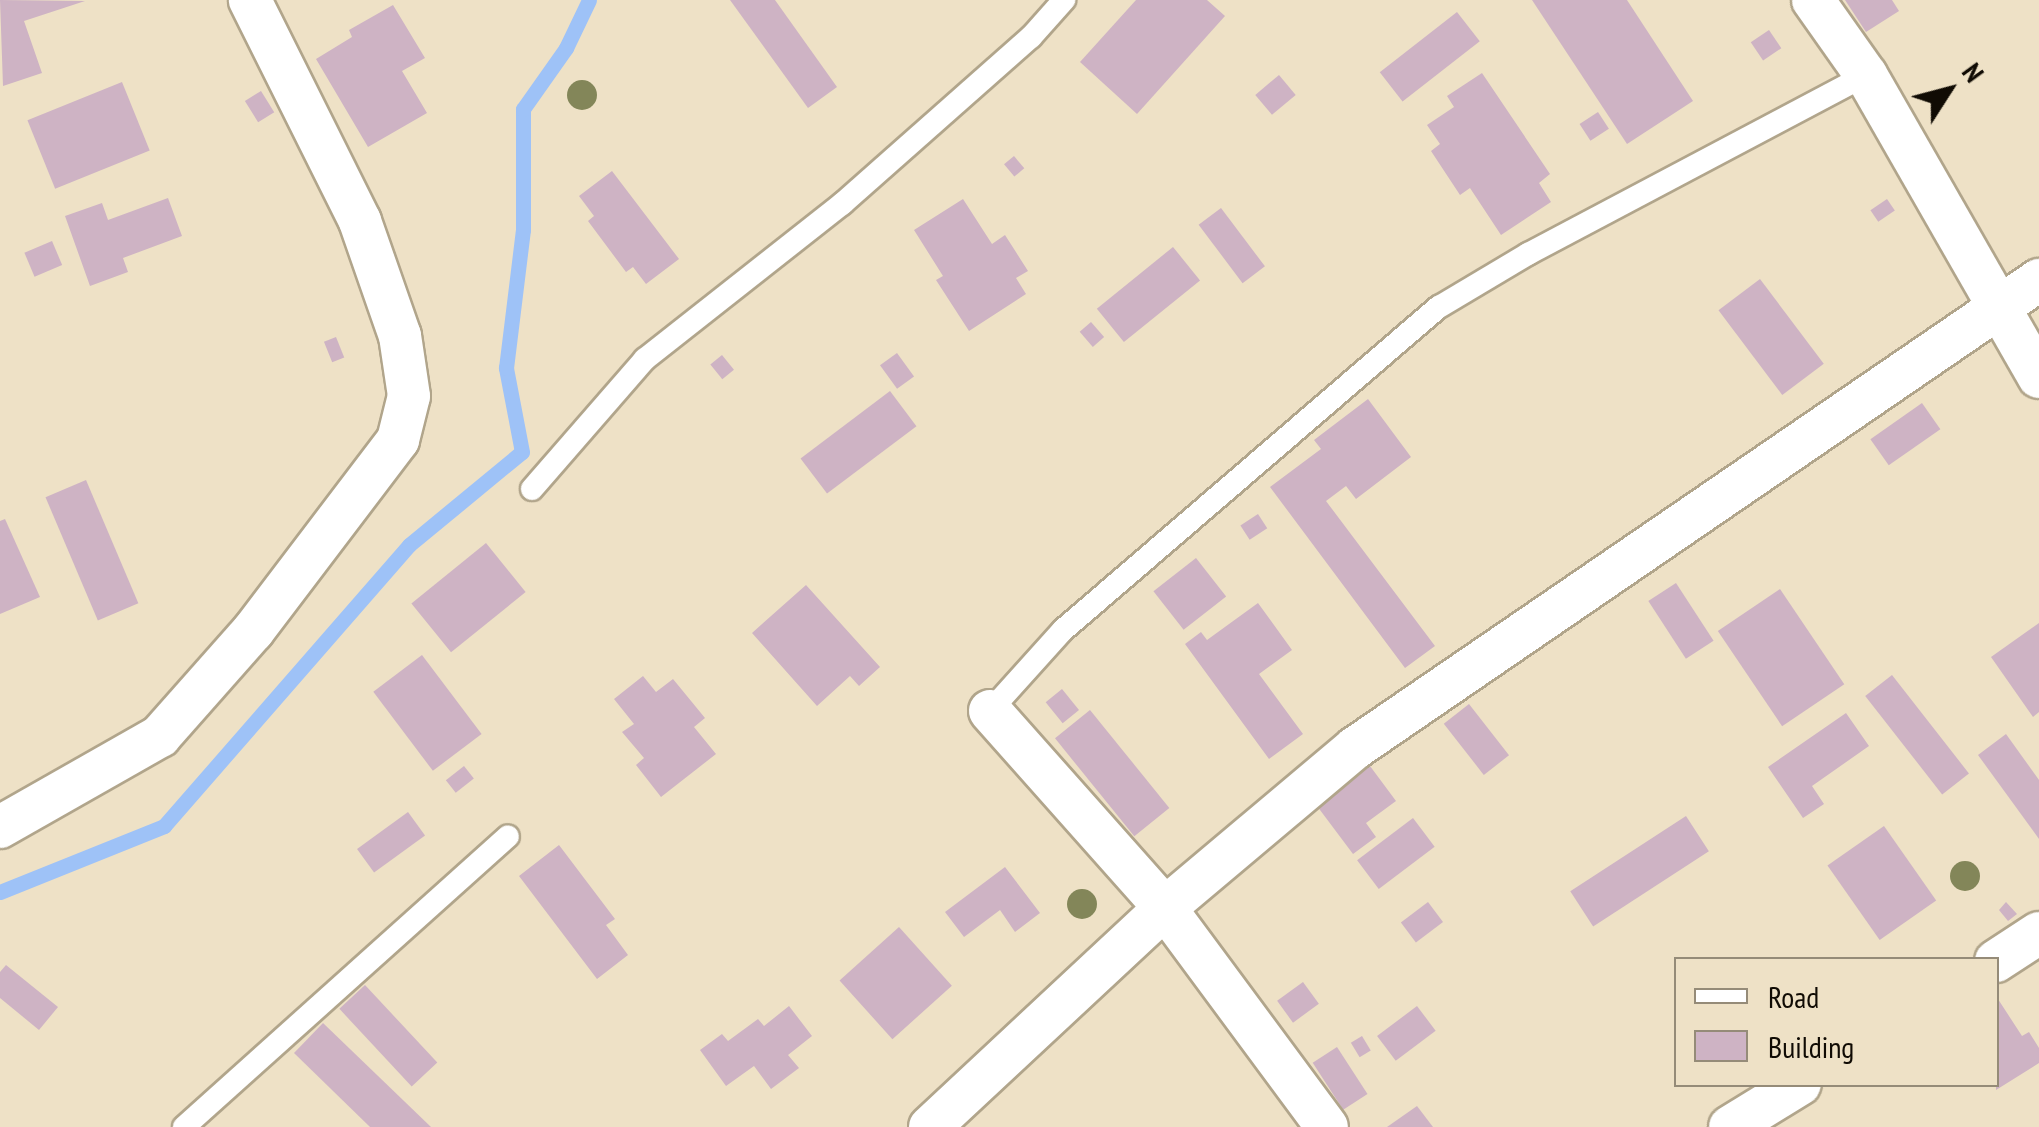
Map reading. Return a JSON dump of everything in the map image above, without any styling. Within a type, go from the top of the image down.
[{"type":"street","points":[[0,828],[160,736],[253,631],[329,524],[398,440],[409,396],[394,320],[360,221],[250,0]]},
{"type":"street","points":[[1813,0],[1866,75],[2039,377]]},
{"type":"street","points":[[930,1127],[1165,908],[1355,748],[2039,280]]},
{"type":"street","points":[[990,711],[1165,908],[1327,1127]]},
{"type":"street","points":[[1999,959],[2039,933]]},
{"type":"street","points":[[1730,1127],[1795,1087]]},
{"type":"lane","points":[[532,489],[644,359],[842,204],[1031,37],[1064,0]]},
{"type":"lane","points":[[990,711],[1063,630],[1439,307],[1528,254],[1866,75]]},
{"type":"lane","points":[[184,1127],[508,836]]},
{"type":"building","points":[[0,0],[85,1],[24,21],[42,73],[3,86]]},
{"type":"building","points":[[730,0],[775,0],[837,87],[808,108]]},
{"type":"building","points":[[1136,0],[1207,0],[1225,16],[1137,114],[1080,62]]},
{"type":"building","points":[[1532,0],[1627,0],[1693,101],[1627,144]]},
{"type":"building","points":[[1845,0],[1892,0],[1899,11],[1866,32]]},
{"type":"building","points":[[393,5],[425,58],[402,71],[427,113],[368,147],[316,59],[352,37],[349,30]]},
{"type":"building","points":[[1457,12],[1480,41],[1403,101],[1380,72]]},
{"type":"building","points":[[1769,30],[1781,48],[1763,61],[1751,42]]},
{"type":"building","points":[[1482,73],[1550,174],[1539,183],[1551,202],[1501,235],[1470,188],[1460,195],[1431,151],[1440,144],[1427,125],[1454,107],[1447,96]]},
{"type":"building","points":[[1279,75],[1296,95],[1272,115],[1255,95]]},
{"type":"building","points":[[122,82],[150,151],[55,189],[27,120]]},
{"type":"building","points":[[261,91],[274,112],[258,122],[245,101]]},
{"type":"building","points":[[1598,112],[1609,129],[1590,141],[1580,124]]},
{"type":"building","points":[[1014,156],[1024,168],[1014,177],[1004,164]]},
{"type":"building","points":[[612,171],[679,259],[646,284],[633,267],[626,272],[588,221],[594,216],[579,196]]},
{"type":"building","points":[[168,198],[182,236],[123,258],[128,272],[90,286],[65,216],[102,203],[108,220]]},
{"type":"building","points":[[963,199],[992,244],[1005,235],[1028,271],[1016,278],[1026,294],[969,331],[936,280],[943,276],[914,230]]},
{"type":"building","points":[[1887,199],[1895,211],[1878,222],[1870,210]]},
{"type":"building","points":[[1221,208],[1265,266],[1243,283],[1199,225]]},
{"type":"building","points":[[52,241],[62,265],[35,277],[24,253]]},
{"type":"building","points":[[1173,247],[1200,280],[1124,342],[1097,309]]},
{"type":"building","points":[[1760,279],[1824,364],[1782,395],[1718,310]]},
{"type":"building","points":[[1091,322],[1104,337],[1093,347],[1080,332]]},
{"type":"building","points":[[336,337],[344,357],[332,362],[324,342]]},
{"type":"building","points":[[897,353],[914,376],[897,389],[880,365]]},
{"type":"building","points":[[722,355],[734,370],[722,379],[710,364]]},
{"type":"building","points":[[890,391],[916,426],[827,494],[801,458]]},
{"type":"building","points":[[1368,399],[1411,457],[1356,499],[1346,486],[1326,501],[1435,646],[1405,668],[1270,487],[1321,449],[1314,440]]},
{"type":"building","points":[[1922,403],[1940,429],[1889,465],[1870,439]]},
{"type":"building","points":[[86,480],[138,603],[98,621],[45,497]]},
{"type":"building","points":[[1258,514],[1267,528],[1250,540],[1240,525]]},
{"type":"building","points":[[5,519],[40,597],[0,614],[0,521]]},
{"type":"building","points":[[486,543],[526,592],[451,652],[411,603]]},
{"type":"building","points":[[1196,558],[1226,597],[1184,630],[1153,591]]},
{"type":"building","points":[[1676,583],[1714,641],[1686,659],[1648,601]]},
{"type":"building","points":[[806,585],[880,667],[859,686],[850,676],[817,706],[752,633]]},
{"type":"building","points":[[1780,589],[1844,684],[1782,726],[1718,631]]},
{"type":"building","points":[[1258,603],[1292,650],[1259,674],[1303,734],[1269,759],[1185,644],[1201,632],[1207,640]]},
{"type":"building","points":[[2039,623],[2039,712],[2033,717],[1991,657]]},
{"type":"building","points":[[422,655],[482,734],[433,771],[373,692]]},
{"type":"building","points":[[1892,675],[1969,774],[1942,794],[1865,696]]},
{"type":"building","points":[[643,676],[656,692],[673,679],[705,718],[694,727],[716,754],[661,797],[636,765],[644,758],[622,732],[634,724],[614,699]]},
{"type":"building","points":[[1062,689],[1079,710],[1063,723],[1046,702]]},
{"type":"building","points":[[1469,704],[1509,755],[1484,775],[1444,724]]},
{"type":"building","points":[[1090,710],[1169,808],[1134,836],[1055,738]]},
{"type":"building","points":[[1846,713],[1869,746],[1812,786],[1824,804],[1803,818],[1768,767]]},
{"type":"building","points":[[2006,734],[2039,780],[2039,839],[1978,755]]},
{"type":"building","points":[[464,766],[474,779],[456,793],[446,780]]},
{"type":"building","points":[[1370,766],[1396,801],[1366,823],[1376,837],[1353,854],[1317,806]]},
{"type":"building","points":[[408,812],[425,835],[374,872],[357,849]]},
{"type":"building","points":[[1686,816],[1709,851],[1593,926],[1570,891]]},
{"type":"building","points":[[1413,818],[1435,847],[1379,889],[1357,860]]},
{"type":"building","points":[[1884,826],[1936,901],[1880,940],[1827,866]]},
{"type":"building","points":[[559,845],[615,919],[606,925],[628,955],[597,979],[519,876]]},
{"type":"building","points":[[1005,867],[1040,913],[1015,932],[1000,910],[964,937],[945,912]]},
{"type":"building","points":[[1428,902],[1443,922],[1416,942],[1401,922]]},
{"type":"building","points":[[2006,902],[2017,914],[2008,921],[1999,910]]},
{"type":"building","points":[[899,927],[952,986],[892,1039],[840,981]]},
{"type":"building","points":[[6,965],[58,1007],[39,1030],[0,998],[0,972]]},
{"type":"building","points":[[1303,982],[1319,1004],[1293,1023],[1277,1001]]},
{"type":"building","points":[[365,985],[437,1063],[412,1086],[339,1009]]},
{"type":"building","points":[[1999,1001],[2022,1036],[2029,1032],[2039,1048],[2039,1063],[1996,1090]]},
{"type":"building","points":[[789,1006],[812,1036],[788,1055],[799,1068],[771,1089],[754,1066],[726,1086],[700,1050],[722,1034],[728,1041],[758,1019],[764,1026]]},
{"type":"building","points":[[1417,1006],[1436,1031],[1396,1061],[1377,1036]]},
{"type":"building","points":[[323,1023],[431,1127],[370,1127],[294,1053]]},
{"type":"building","points":[[1362,1036],[1371,1051],[1360,1057],[1351,1043]]},
{"type":"building","points":[[1337,1047],[1367,1094],[1343,1110],[1313,1063]]},
{"type":"building","points":[[1417,1106],[1433,1127],[1387,1127]]},
{"type":"waterway","points":[[0,892],[164,826],[409,545],[522,452],[506,368],[523,230],[523,109],[566,48],[589,0]]}]
